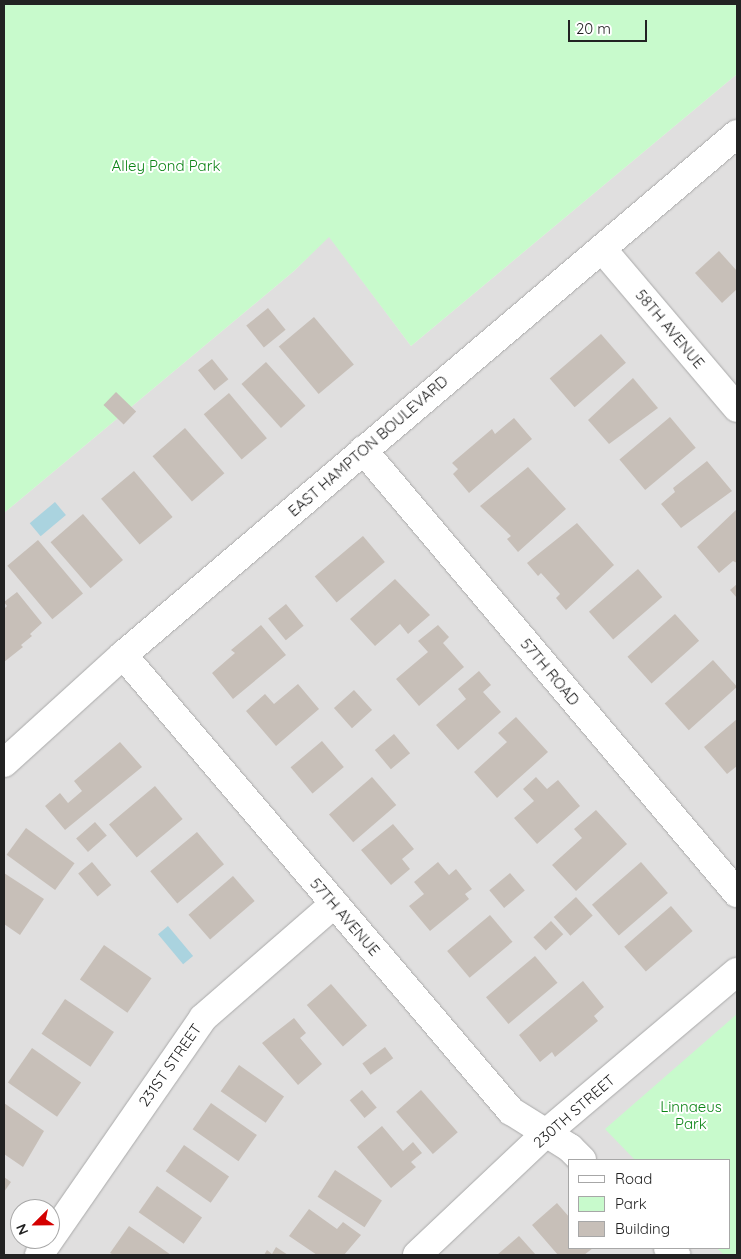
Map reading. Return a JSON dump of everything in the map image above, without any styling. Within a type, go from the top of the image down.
[{"type":"street","name":"EAST HAMPTON BOULEVARD","points":[[4,763],[122,655],[363,450],[603,250],[737,134]]},
{"type":"street","name":"58TH AVENUE","points":[[603,250],[737,408]]},
{"type":"street","name":"57TH ROAD","points":[[363,450],[737,893]]},
{"type":"street","name":"57TH AVENUE","points":[[122,655],[512,1111],[545,1134],[570,1148],[581,1159]]},
{"type":"street","name":"231ST STREET","points":[[39,1255],[203,1018],[334,904]]},
{"type":"street","name":"230TH STREET","points":[[417,1255],[545,1134],[737,972]]},
{"type":"shaded area","points":[[737,74],[737,1255],[4,1255],[4,513],[294,271],[329,236],[411,346]]},
{"type":"green space","name":"Alley Pond Park","points":[[4,4],[737,4],[737,74],[411,346],[329,237],[294,271],[4,513]]},
{"type":"green space","name":"Linnaeus Park","points":[[737,1014],[737,1255],[724,1255],[718,1249],[731,1249],[731,1159],[634,1159],[605,1129]]},
{"type":"water","points":[[55,502],[66,515],[41,536],[30,523]]},
{"type":"water","points":[[168,926],[193,956],[183,964],[158,934]]},
{"type":"building","points":[[719,251],[737,271],[737,289],[722,303],[695,273]]},
{"type":"building","points":[[268,308],[286,330],[264,347],[246,326]]},
{"type":"building","points":[[314,317],[354,364],[319,394],[279,347]]},
{"type":"building","points":[[601,334],[626,363],[575,407],[550,379]]},
{"type":"building","points":[[212,359],[228,379],[214,391],[198,370]]},
{"type":"building","points":[[266,362],[305,406],[281,428],[241,384]]},
{"type":"building","points":[[633,378],[658,408],[609,444],[588,420]]},
{"type":"building","points":[[116,392],[136,411],[124,424],[103,405]]},
{"type":"building","points":[[229,393],[267,438],[242,459],[204,414]]},
{"type":"building","points":[[670,417],[696,448],[645,490],[619,459]]},
{"type":"building","points":[[514,418],[532,439],[469,493],[453,474],[458,469],[452,463],[492,429],[495,434]]},
{"type":"building","points":[[185,428],[224,473],[192,501],[153,456]]},
{"type":"building","points":[[707,461],[732,491],[681,528],[661,504],[675,492],[673,488]]},
{"type":"building","points":[[528,467],[566,509],[518,552],[507,539],[511,536],[480,506]]},
{"type":"building","points":[[134,471],[173,517],[140,545],[101,499]]},
{"type":"building","points":[[737,509],[737,563],[733,561],[719,573],[697,547]]},
{"type":"building","points":[[83,514],[123,560],[91,588],[51,542]]},
{"type":"building","points":[[577,523],[614,565],[566,610],[556,598],[560,594],[541,573],[538,576],[527,563]]},
{"type":"building","points":[[363,536],[385,562],[337,603],[315,576]]},
{"type":"building","points":[[38,540],[83,594],[52,619],[7,566]]},
{"type":"building","points":[[638,569],[662,597],[613,640],[589,612]]},
{"type":"building","points":[[395,579],[430,615],[408,634],[400,624],[375,646],[350,619]]},
{"type":"building","points":[[737,584],[737,598],[730,590]]},
{"type":"building","points":[[17,592],[42,623],[30,634],[32,636],[21,645],[23,647],[4,662],[4,609],[7,606],[4,602]]},
{"type":"building","points":[[286,604],[304,626],[286,640],[268,618]]},
{"type":"building","points":[[675,614],[699,641],[652,684],[627,657]]},
{"type":"building","points":[[261,625],[286,655],[233,699],[212,673],[235,653],[231,650]]},
{"type":"building","points":[[438,625],[449,637],[443,643],[464,667],[419,706],[396,679],[428,652],[418,641]]},
{"type":"building","points":[[713,660],[737,687],[689,730],[665,703]]},
{"type":"building","points":[[479,671],[491,685],[483,692],[501,712],[458,750],[436,725],[466,699],[458,689]]},
{"type":"building","points":[[298,684],[319,709],[276,746],[246,711],[265,694],[274,704]]},
{"type":"building","points":[[354,690],[372,710],[352,728],[334,708]]},
{"type":"building","points":[[516,717],[548,752],[497,798],[474,772],[507,742],[498,733]]},
{"type":"building","points":[[737,719],[737,766],[727,774],[704,747]]},
{"type":"building","points":[[394,734],[410,753],[391,769],[375,750]]},
{"type":"building","points":[[322,741],[344,767],[312,793],[291,767]]},
{"type":"building","points":[[120,742],[142,767],[65,830],[45,806],[60,793],[68,803],[82,791],[74,781]]},
{"type":"building","points":[[372,777],[396,805],[353,842],[329,814]]},
{"type":"building","points":[[536,777],[547,789],[558,780],[580,806],[537,844],[514,818],[534,801],[523,789]]},
{"type":"building","points":[[155,786],[183,819],[137,858],[109,825]]},
{"type":"building","points":[[596,810],[627,844],[576,891],[552,865],[582,838],[574,829]]},
{"type":"building","points":[[95,822],[107,836],[88,852],[76,838]]},
{"type":"building","points":[[393,824],[414,849],[402,859],[410,869],[391,885],[361,850]]},
{"type":"building","points":[[26,828],[75,863],[55,890],[7,855]]},
{"type":"building","points":[[197,832],[224,864],[177,903],[150,871]]},
{"type":"building","points":[[92,862],[111,885],[97,897],[78,874]]},
{"type":"building","points":[[438,862],[449,875],[456,869],[472,889],[465,894],[469,899],[430,931],[409,906],[424,894],[414,882]]},
{"type":"building","points":[[641,862],[668,893],[619,936],[592,905]]},
{"type":"building","points":[[4,873],[44,899],[20,935],[4,924]]},
{"type":"building","points":[[510,873],[525,891],[504,908],[489,890]]},
{"type":"building","points":[[233,876],[255,901],[210,940],[188,915]]},
{"type":"building","points":[[576,897],[593,916],[570,936],[554,917]]},
{"type":"building","points":[[671,906],[693,931],[646,972],[624,947]]},
{"type":"building","points":[[490,915],[512,942],[470,978],[447,951]]},
{"type":"building","points":[[551,921],[563,934],[546,951],[533,937]]},
{"type":"building","points":[[104,945],[152,978],[127,1013],[80,979]]},
{"type":"building","points":[[535,956],[557,983],[508,1024],[486,997]]},
{"type":"building","points":[[583,981],[604,1007],[594,1016],[598,1021],[555,1057],[552,1052],[540,1062],[519,1035]]},
{"type":"building","points":[[331,984],[367,1026],[343,1047],[307,1005]]},
{"type":"building","points":[[65,999],[114,1032],[90,1067],[42,1034]]},
{"type":"building","points":[[294,1018],[306,1033],[300,1038],[322,1064],[298,1085],[262,1043]]},
{"type":"building","points":[[385,1047],[393,1058],[371,1075],[362,1063]]},
{"type":"building","points":[[32,1048],[81,1082],[57,1117],[8,1082]]},
{"type":"building","points":[[239,1065],[284,1097],[266,1123],[221,1091]]},
{"type":"building","points":[[362,1090],[377,1108],[365,1118],[350,1100]]},
{"type":"building","points":[[421,1090],[458,1132],[433,1154],[396,1112]]},
{"type":"building","points":[[4,1103],[44,1131],[23,1167],[4,1154]]},
{"type":"building","points":[[211,1103],[257,1135],[239,1161],[193,1129]]},
{"type":"building","points":[[382,1126],[403,1151],[413,1142],[422,1153],[411,1162],[416,1167],[391,1188],[357,1147]]},
{"type":"building","points":[[184,1145],[229,1177],[211,1203],[166,1171]]},
{"type":"building","points":[[335,1170],[382,1200],[365,1227],[318,1197]]},
{"type":"building","points":[[4,1177],[11,1182],[4,1192]]},
{"type":"building","points":[[157,1186],[202,1218],[184,1244],[139,1212]]},
{"type":"building","points":[[557,1203],[568,1216],[568,1249],[592,1249],[584,1255],[558,1255],[532,1225]]},
{"type":"building","points":[[309,1209],[337,1229],[343,1222],[361,1235],[344,1255],[317,1255],[289,1236]]},
{"type":"building","points":[[129,1226],[171,1255],[114,1255],[110,1253]]},
{"type":"building","points":[[519,1236],[536,1255],[497,1255]]},
{"type":"building","points":[[276,1247],[288,1255],[264,1255],[267,1250],[272,1254]]}]
